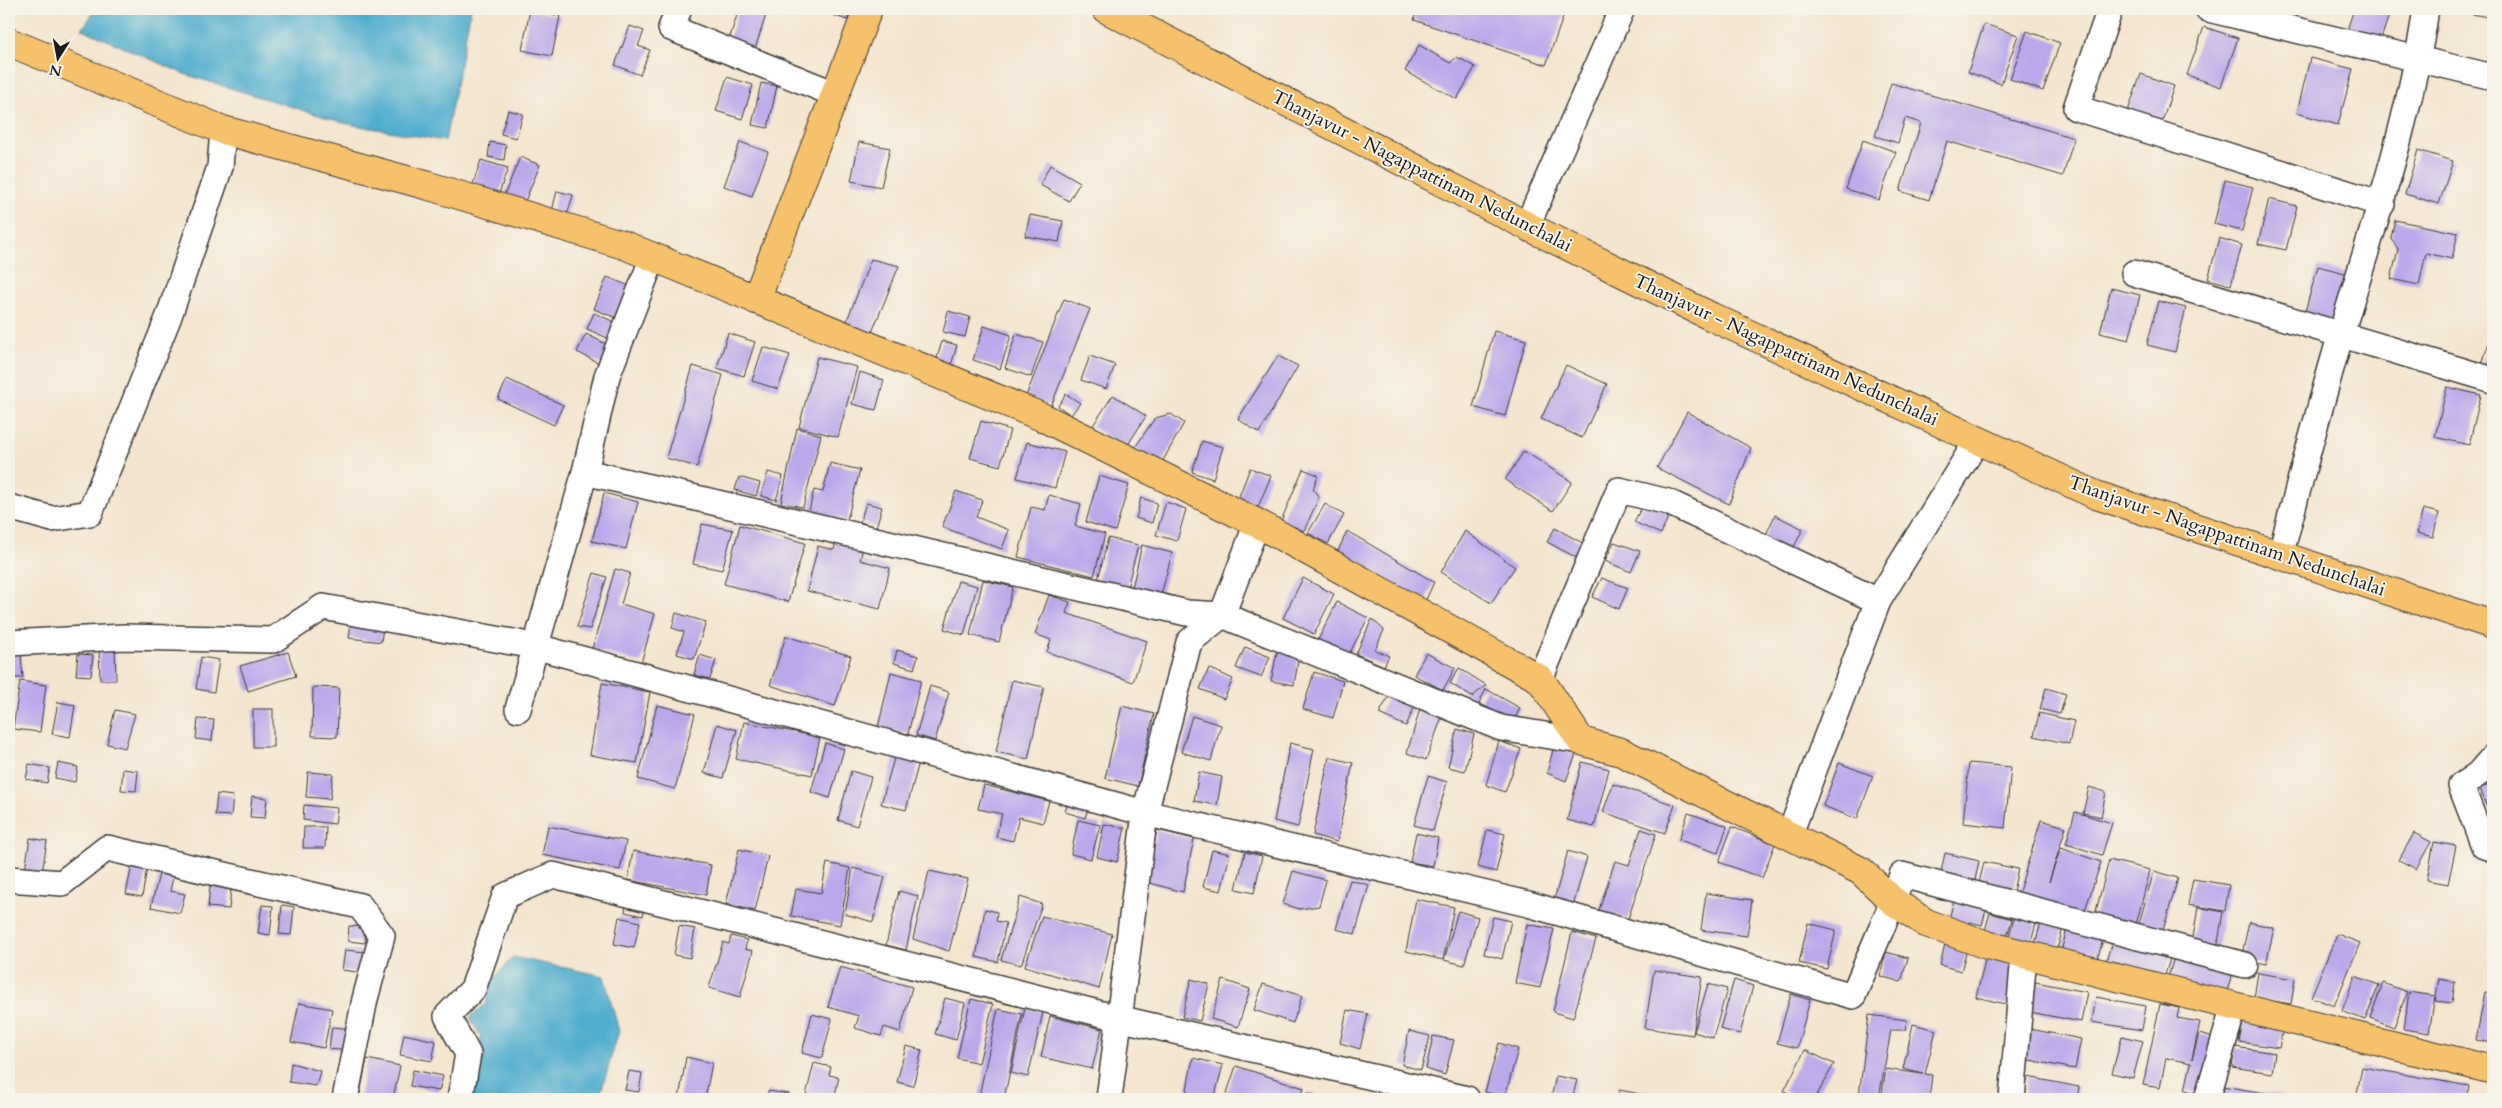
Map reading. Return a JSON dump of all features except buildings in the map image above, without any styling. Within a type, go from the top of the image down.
[{"type":"main road","points":[[756,300],[868,9]]},
{"type":"main road","name":"Thanjavur - Nagappattinam Nedunchalai","points":[[1106,9],[1527,226],[1712,317],[2096,495],[2493,626]]},
{"type":"main road","points":[[9,42],[223,130],[429,186],[624,245],[1042,417],[1257,523],[1540,679],[1581,740],[1621,752],[1861,871],[1893,902],[1926,923],[1987,945],[2493,1070]]},
{"type":"street","points":[[679,9],[671,28],[835,94]]},
{"type":"street","points":[[1527,226],[1622,9]]},
{"type":"street","points":[[2110,9],[2076,108],[2382,204]]},
{"type":"street","points":[[2208,9],[2493,77]]},
{"type":"street","points":[[2280,556],[2341,334],[2382,204],[2419,59],[2426,9]]},
{"type":"street","points":[[9,507],[52,519],[90,513],[169,316],[220,167],[223,130]]},
{"type":"street","points":[[518,709],[534,646],[585,472],[607,376],[653,257]]},
{"type":"street","points":[[2134,273],[2493,380]]},
{"type":"street","points":[[1789,836],[1878,601],[1978,441]]},
{"type":"street","points":[[585,472],[1188,613],[1222,615],[1501,728],[1581,740]]},
{"type":"street","points":[[1540,679],[1620,490],[1668,502],[1878,601]]},
{"type":"street","points":[[1109,1099],[1145,813],[1189,642],[1222,615],[1257,523]]},
{"type":"street","points":[[9,643],[124,637],[273,640],[324,607],[534,646],[1145,813],[1528,904],[1853,996],[1893,902],[1902,875],[2245,965]]},
{"type":"street","points":[[2493,756],[2478,774],[2460,786],[2484,846],[2493,849]]},
{"type":"street","points":[[9,879],[62,883],[107,848],[360,906],[382,936],[365,999],[345,1099]]},
{"type":"street","points":[[460,1099],[468,1054],[447,1016],[473,989],[505,896],[553,875],[1118,1018],[1467,1099]]},
{"type":"street","points":[[2012,1099],[2024,954]]},
{"type":"street","points":[[2207,1099],[2234,1006]]},
{"type":"water","points":[[96,9],[471,9],[445,141],[348,124],[184,74],[82,29]]},
{"type":"water","points":[[513,957],[604,976],[619,1031],[599,1099],[472,1099],[481,1037],[470,1017],[486,1004],[491,982]]}]
